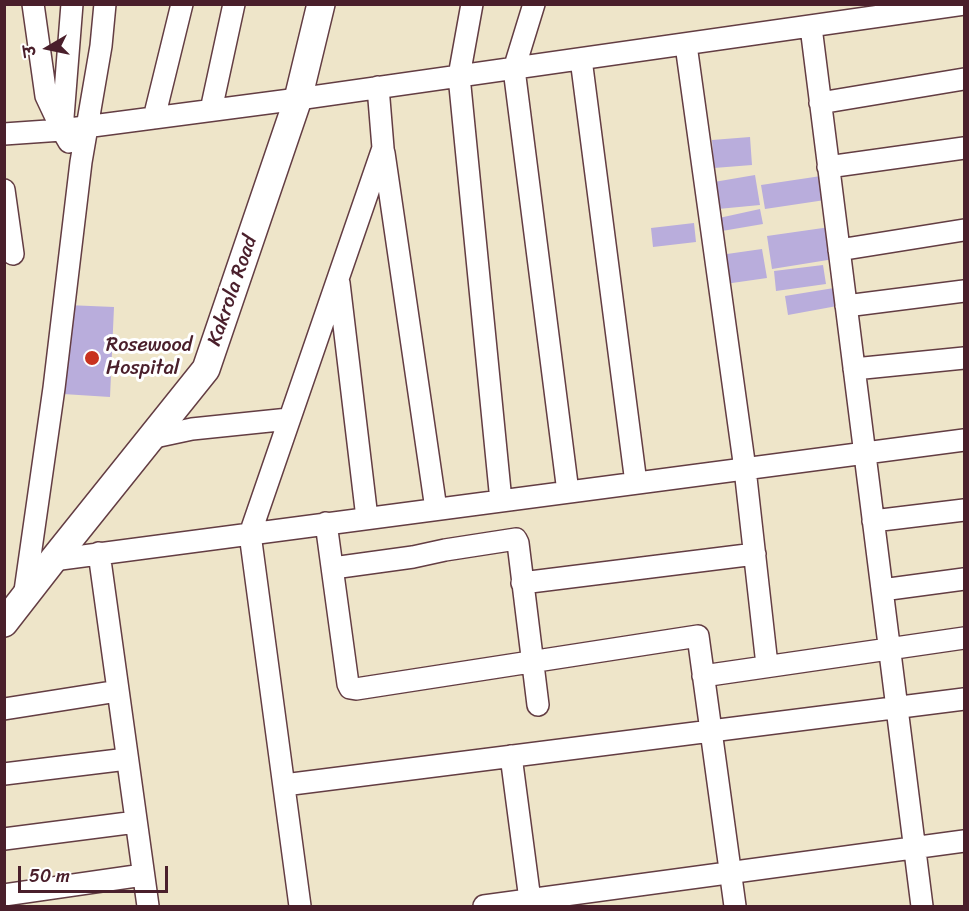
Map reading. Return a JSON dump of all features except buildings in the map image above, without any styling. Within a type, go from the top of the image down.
[{"type":"street","points":[[33,4],[46,96],[81,162]]},
{"type":"street","points":[[62,130],[72,4]]},
{"type":"street","points":[[23,600],[54,388],[81,162],[101,46],[105,4]]},
{"type":"street","points":[[154,118],[182,4]]},
{"type":"street","points":[[211,110],[234,4]]},
{"type":"street","name":"Kakrola Road","points":[[4,623],[206,369],[298,99],[321,4]]},
{"type":"street","points":[[472,4],[459,76],[501,501]]},
{"type":"street","points":[[534,4],[514,69],[568,492]]},
{"type":"street","points":[[4,134],[62,130],[298,99],[964,4]]},
{"type":"street","points":[[811,27],[922,906]]},
{"type":"street","points":[[686,45],[745,469],[767,665]]},
{"type":"street","points":[[581,59],[636,483]]},
{"type":"street","points":[[820,103],[964,79]]},
{"type":"street","points":[[378,87],[383,148],[436,509]]},
{"type":"street","points":[[300,906],[250,534],[383,148]]},
{"type":"street","points":[[828,167],[964,148]]},
{"type":"street","points":[[4,190],[13,254]]},
{"type":"street","points":[[839,250],[964,230]]},
{"type":"street","points":[[338,278],[367,518]]},
{"type":"street","points":[[846,306],[964,291]]},
{"type":"street","points":[[854,369],[964,358]]},
{"type":"street","points":[[150,438],[192,429],[290,419]]},
{"type":"street","points":[[53,560],[964,440]]},
{"type":"street","points":[[873,521],[964,510]]},
{"type":"street","points":[[326,524],[348,684],[351,688],[698,636],[735,906]]},
{"type":"street","points":[[333,568],[513,539],[518,543],[538,705]]},
{"type":"street","points":[[99,554],[148,906]]},
{"type":"street","points":[[522,583],[755,554]]},
{"type":"street","points":[[882,590],[964,579]]},
{"type":"street","points":[[703,676],[964,638]]},
{"type":"street","points":[[4,709],[118,691]]},
{"type":"street","points":[[284,785],[964,699]]},
{"type":"street","points":[[512,756],[530,900]]},
{"type":"street","points":[[4,774],[128,759]]},
{"type":"street","points":[[4,839],[136,822]]},
{"type":"street","points":[[484,906],[530,900],[559,901],[730,873],[964,841]]},
{"type":"street","points":[[4,895],[144,875]]},
{"type":"place","name":"Rosewood Hospital","points":[[92,358]]}]
